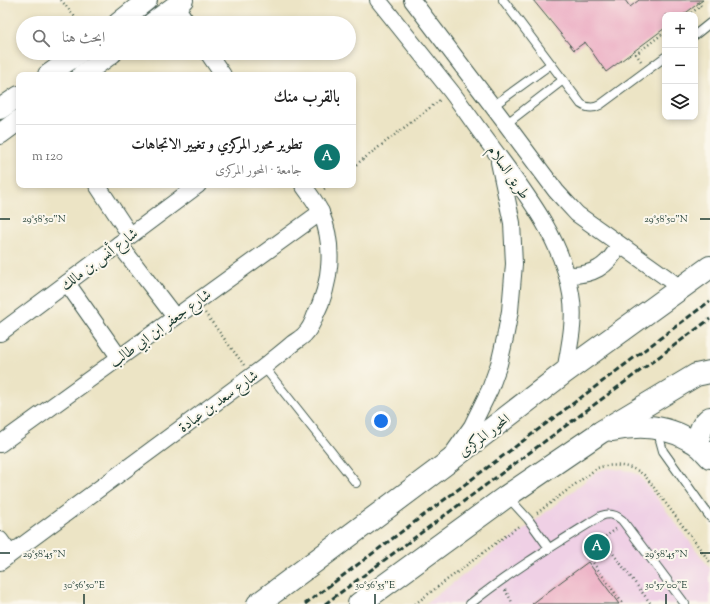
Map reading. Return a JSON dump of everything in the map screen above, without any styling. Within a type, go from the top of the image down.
[{"type":"main road","name":"المحور المركزى","points":[[258,604],[443,466],[565,372],[710,267]]},
{"type":"main road","points":[[359,604],[507,496],[601,432],[696,375],[710,372]]},
{"type":"main road","points":[[704,451],[698,439],[702,426],[710,418]]},
{"type":"main road","points":[[601,432],[642,426],[662,428],[681,435],[704,451]]},
{"type":"street","points":[[127,16],[147,0]]},
{"type":"street","name":"طريق السلام","points":[[378,0],[451,91],[531,203],[550,234],[560,254],[567,275],[571,295],[573,316],[565,372]]},
{"type":"street","name":"طريق السلام","points":[[412,0],[556,191],[577,214],[681,289]]},
{"type":"street","points":[[162,16],[180,3],[185,16]]},
{"type":"street","points":[[52,72],[69,60]]},
{"type":"street","points":[[86,72],[102,60]]},
{"type":"street","points":[[213,60],[221,72]]},
{"type":"street","points":[[0,109],[16,98]]},
{"type":"street","points":[[0,134],[16,122]]},
{"type":"street","points":[[443,466],[472,426],[490,389],[499,364],[510,311],[514,264],[512,223],[497,155]]},
{"type":"street","points":[[99,188],[125,240],[175,317]]},
{"type":"street","name":"شارع أنس بن مالك","points":[[0,333],[194,188]]},
{"type":"street","name":"شارع سعد بن عبادة","points":[[5,558],[258,371],[305,334],[321,305],[327,286],[329,266],[329,246],[326,226],[321,212],[305,188]]},
{"type":"street","name":"شارع جعفر ابن ابي طالب","points":[[0,444],[321,212]]},
{"type":"street","points":[[567,275],[583,274],[598,269],[611,259],[619,245]]},
{"type":"street","points":[[67,283],[119,357]]},
{"type":"street","points":[[0,540],[5,558]]},
{"type":"lane","points":[[503,0],[581,104],[589,108],[600,105],[662,59]]},
{"type":"lane","points":[[698,32],[710,24]]},
{"type":"lane","points":[[493,106],[551,64]]},
{"type":"lane","points":[[506,124],[563,80]]},
{"type":"lane","points":[[258,371],[356,483]]},
{"type":"lane","points":[[662,428],[660,440],[663,451],[710,517]]},
{"type":"lane","points":[[507,496],[528,519],[549,548]]},
{"type":"lane","points":[[470,604],[509,574],[605,514],[614,514],[625,523],[685,604]]},
{"type":"path","points":[[61,0],[74,16]]},
{"type":"path","points":[[692,12],[701,6],[696,0]]},
{"type":"path","points":[[647,70],[636,54],[662,34]]},
{"type":"path","points":[[356,165],[451,91]]},
{"type":"path","points":[[197,301],[258,371]]},
{"type":"path","points":[[625,523],[602,539],[651,604]]},
{"type":"path","points":[[605,543],[590,555],[591,560],[623,604]]},
{"type":"path","points":[[511,600],[512,604]]},
{"type":"shaded area","points":[[608,468],[631,471],[640,476],[710,568],[710,604],[425,604],[598,471]]},
{"type":"building","points":[[533,0],[625,0],[630,7],[639,0],[703,0],[687,12],[662,12],[662,30],[606,72],[585,42],[574,50]]},
{"type":"building","points":[[588,562],[619,604],[532,604],[562,581]]},
{"type":"railway","points":[[305,604],[710,301]]},
{"type":"railway","points":[[325,604],[710,319]]},
{"type":"place","name":"تطوير محور المركزي و تغيير الاتجاهات","points":[[597,547]]}]
